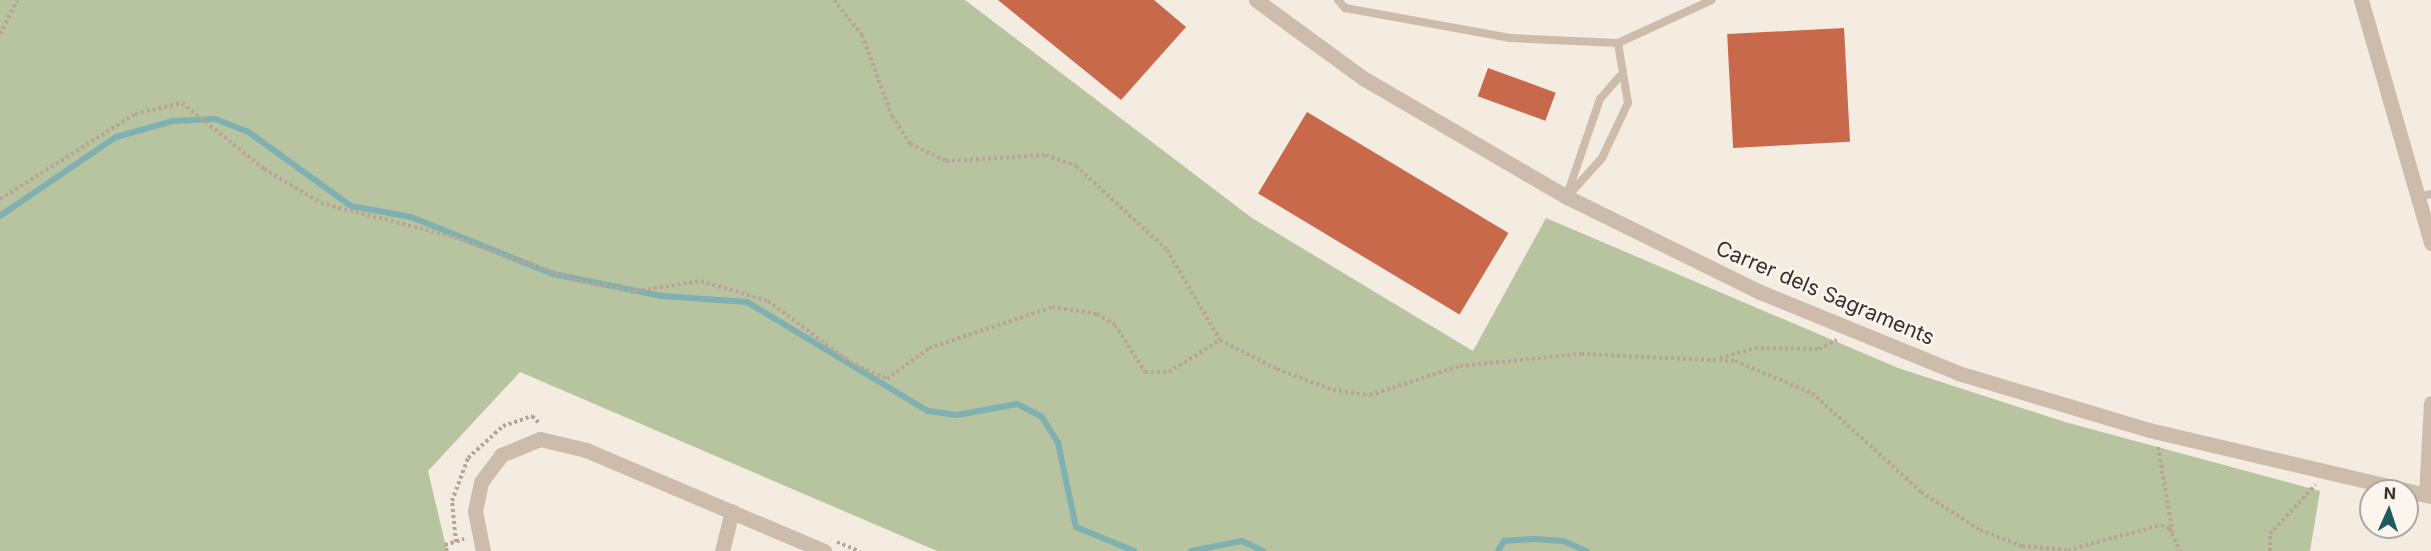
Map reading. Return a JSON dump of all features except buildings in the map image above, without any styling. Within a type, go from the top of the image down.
[{"type":"street","name":"Carrer dels Sagraments","points":[[1256,0],[1363,78],[1567,197],[1760,292],[1958,373],[2154,432],[2428,496]]},
{"type":"street","points":[[2361,0],[2425,196],[2431,243]]},
{"type":"street","points":[[2428,496],[2431,404]]},
{"type":"street","points":[[483,551],[476,501],[489,467],[516,446],[540,439],[568,443],[824,551]]},
{"type":"street","points":[[722,551],[732,511]]},
{"type":"lane","points":[[1338,0],[1345,8],[1510,38],[1618,43],[1712,0]]},
{"type":"lane","points":[[1567,197],[1602,158],[1628,103],[1620,75],[1618,43]]},
{"type":"lane","points":[[1567,197],[1576,156],[1600,99],[1620,75]]},
{"type":"path","points":[[0,34],[17,0]]},
{"type":"path","points":[[834,0],[862,35],[892,116],[910,144],[946,161],[1046,155],[1076,166],[1167,250],[1220,340],[1304,380],[1370,395],[1460,366],[1595,353],[1717,359],[1750,365],[1812,393],[1947,512],[2041,551]]},
{"type":"path","points":[[0,199],[135,114],[182,103],[264,169],[321,203],[454,237],[574,280],[636,291],[701,281],[768,301],[850,362],[887,379],[929,348],[1052,307],[1097,314],[1115,325],[1145,372],[1169,372],[1220,340]]},
{"type":"path","points":[[1717,359],[1755,348],[1819,349],[1857,331]]},
{"type":"path","points":[[2154,432],[2174,537]]},
{"type":"path","points":[[2270,551],[2270,534],[2306,500],[2323,471]]},
{"type":"path","points":[[2034,548],[2086,547],[2154,525],[2169,528],[2180,551]]},
{"type":"path","points":[[447,551],[445,545],[456,542]]},
{"type":"green space","points":[[0,0],[965,0],[1252,218],[1473,351],[1546,218],[1898,368],[2065,422],[2320,491],[2310,551],[937,551],[520,372],[428,471],[447,551],[0,551]]},
{"type":"waterway","points":[[0,216],[116,137],[173,121],[215,119],[247,131],[351,206],[411,217],[553,274],[662,296],[747,302],[928,411],[957,415],[1017,404],[1042,417],[1058,443],[1076,527],[1134,551]]},
{"type":"waterway","points":[[1498,551],[1504,541],[1534,539],[1563,541],[1587,551]]},
{"type":"waterway","points":[[1191,551],[1242,541],[1263,551]]}]
